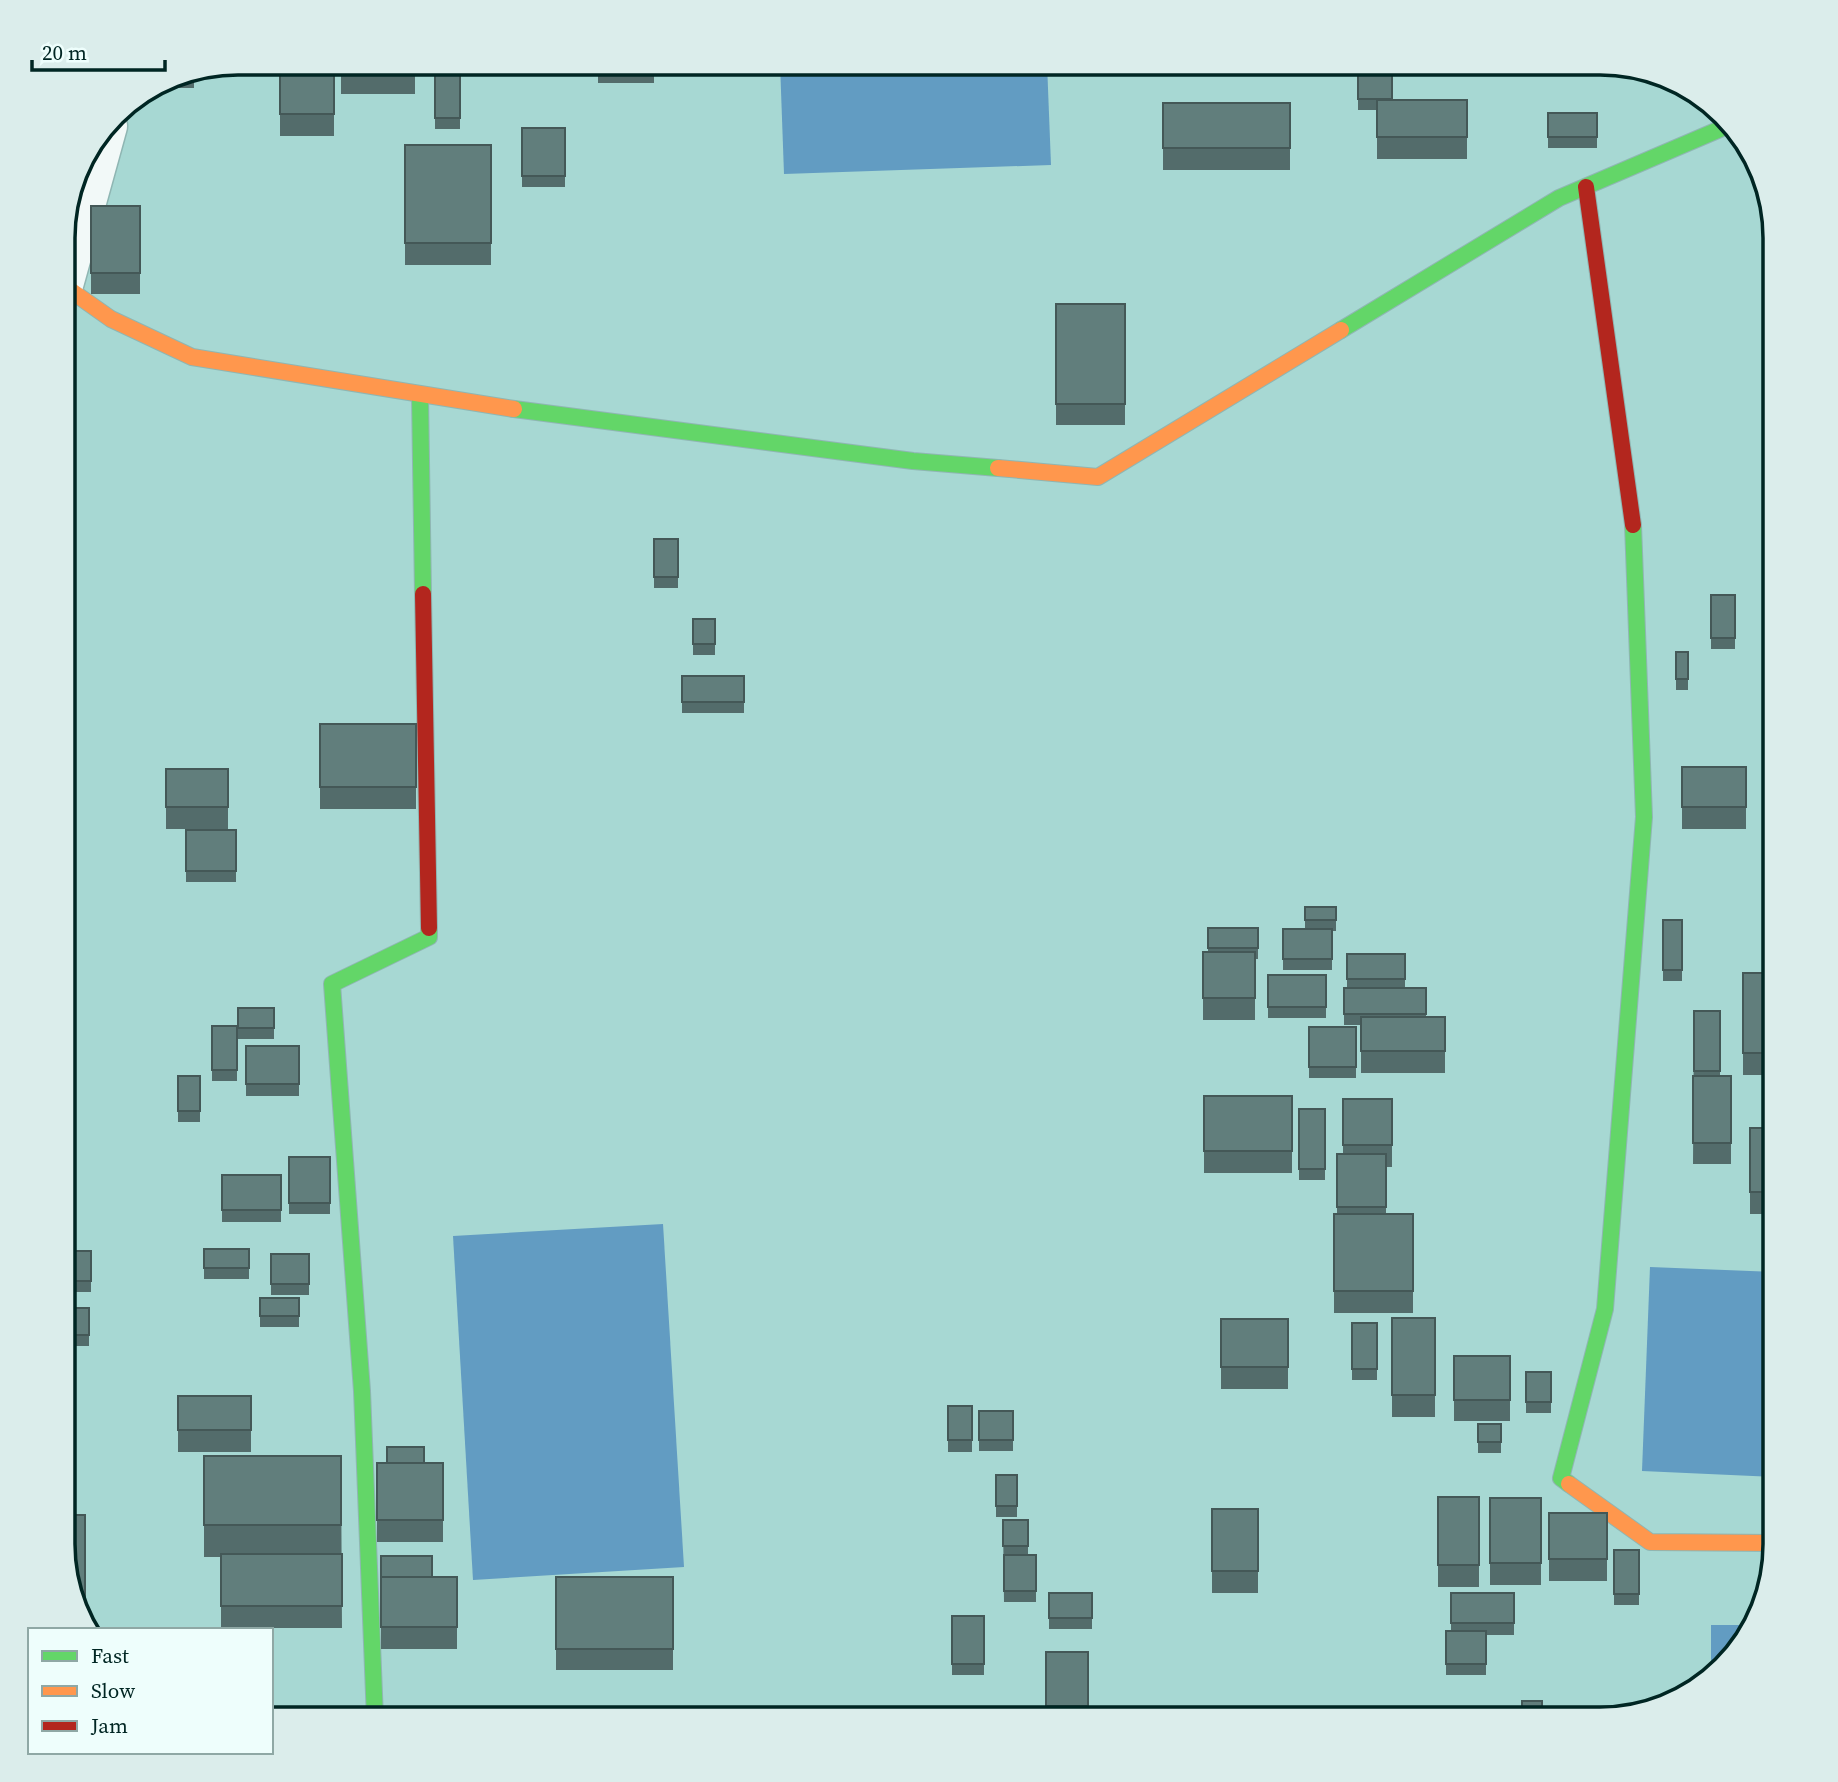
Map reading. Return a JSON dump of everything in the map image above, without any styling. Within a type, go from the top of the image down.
[{"type":"street","points":[[76,294],[111,319],[191,357],[420,395],[913,461],[1098,478],[1559,198],[1720,129]]},
{"type":"street","points":[[76,239],[101,151]]},
{"type":"street","points":[[1586,187],[1634,534],[1644,817],[1605,1309],[1561,1478],[1650,1542],[1763,1543]]},
{"type":"street","points":[[375,1707],[362,1391],[332,984],[429,937],[420,395]]},
{"type":"water","points":[[780,76],[1048,76],[1051,165],[784,174]]},
{"type":"water","points":[[663,1224],[684,1567],[473,1580],[453,1236]]},
{"type":"water","points":[[1650,1267],[1763,1272],[1763,1476],[1642,1471]]},
{"type":"water","points":[[1711,1625],[1740,1625],[1722,1651],[1711,1662]]},
{"type":"building","points":[[280,76],[334,76],[334,114],[280,114]]},
{"type":"building","points":[[435,76],[460,76],[460,118],[435,118]]},
{"type":"building","points":[[1358,76],[1392,76],[1392,99],[1358,99]]},
{"type":"building","points":[[1377,100],[1467,100],[1467,137],[1377,137]]},
{"type":"building","points":[[1163,103],[1290,103],[1290,148],[1163,148]]},
{"type":"building","points":[[1548,113],[1597,113],[1597,137],[1548,137]]},
{"type":"building","points":[[522,128],[565,128],[565,176],[522,176]]},
{"type":"building","points":[[405,145],[491,145],[491,243],[405,243]]},
{"type":"building","points":[[91,206],[140,206],[140,273],[91,273]]},
{"type":"building","points":[[1056,304],[1125,304],[1125,404],[1056,404]]},
{"type":"building","points":[[654,539],[678,539],[678,577],[654,577]]},
{"type":"building","points":[[1711,595],[1735,595],[1735,638],[1711,638]]},
{"type":"building","points":[[693,619],[715,619],[715,644],[693,644]]},
{"type":"building","points":[[1676,652],[1688,652],[1688,679],[1676,679]]},
{"type":"building","points":[[682,676],[744,676],[744,702],[682,702]]},
{"type":"building","points":[[320,724],[416,724],[416,787],[320,787]]},
{"type":"building","points":[[1682,767],[1746,767],[1746,807],[1682,807]]},
{"type":"building","points":[[166,769],[228,769],[228,807],[166,807]]},
{"type":"building","points":[[186,830],[236,830],[236,871],[186,871]]},
{"type":"building","points":[[1305,907],[1336,907],[1336,920],[1305,920]]},
{"type":"building","points":[[1663,920],[1682,920],[1682,970],[1663,970]]},
{"type":"building","points":[[1208,928],[1258,928],[1258,948],[1208,948]]},
{"type":"building","points":[[1283,929],[1332,929],[1332,959],[1283,959]]},
{"type":"building","points":[[1203,952],[1255,952],[1255,998],[1203,998]]},
{"type":"building","points":[[1347,954],[1405,954],[1405,979],[1347,979]]},
{"type":"building","points":[[1743,973],[1763,973],[1763,1053],[1743,1053]]},
{"type":"building","points":[[1268,975],[1326,975],[1326,1007],[1268,1007]]},
{"type":"building","points":[[1344,988],[1426,988],[1426,1014],[1344,1014]]},
{"type":"building","points":[[238,1008],[274,1008],[274,1028],[238,1028]]},
{"type":"building","points":[[1694,1011],[1720,1011],[1720,1071],[1694,1071]]},
{"type":"building","points":[[1361,1017],[1445,1017],[1445,1051],[1361,1051]]},
{"type":"building","points":[[212,1026],[237,1026],[237,1070],[212,1070]]},
{"type":"building","points":[[1309,1027],[1356,1027],[1356,1067],[1309,1067]]},
{"type":"building","points":[[246,1046],[299,1046],[299,1084],[246,1084]]},
{"type":"building","points":[[178,1076],[200,1076],[200,1111],[178,1111]]},
{"type":"building","points":[[1693,1076],[1731,1076],[1731,1143],[1693,1143]]},
{"type":"building","points":[[1204,1096],[1292,1096],[1292,1151],[1204,1151]]},
{"type":"building","points":[[1343,1099],[1392,1099],[1392,1145],[1343,1145]]},
{"type":"building","points":[[1299,1109],[1325,1109],[1325,1169],[1299,1169]]},
{"type":"building","points":[[1750,1128],[1763,1128],[1763,1192],[1750,1192]]},
{"type":"building","points":[[1337,1154],[1386,1154],[1386,1207],[1337,1207]]},
{"type":"building","points":[[289,1157],[330,1157],[330,1203],[289,1203]]},
{"type":"building","points":[[222,1175],[281,1175],[281,1210],[222,1210]]},
{"type":"building","points":[[1334,1214],[1413,1214],[1413,1291],[1334,1291]]},
{"type":"building","points":[[204,1249],[249,1249],[249,1268],[204,1268]]},
{"type":"building","points":[[75,1251],[91,1251],[91,1281],[75,1281]]},
{"type":"building","points":[[271,1254],[309,1254],[309,1284],[271,1284]]},
{"type":"building","points":[[260,1298],[299,1298],[299,1316],[260,1316]]},
{"type":"building","points":[[75,1308],[89,1308],[89,1335],[75,1335]]},
{"type":"building","points":[[1392,1318],[1435,1318],[1435,1395],[1392,1395]]},
{"type":"building","points":[[1221,1319],[1288,1319],[1288,1367],[1221,1367]]},
{"type":"building","points":[[1352,1323],[1377,1323],[1377,1369],[1352,1369]]},
{"type":"building","points":[[1454,1356],[1510,1356],[1510,1400],[1454,1400]]},
{"type":"building","points":[[1526,1372],[1551,1372],[1551,1402],[1526,1402]]},
{"type":"building","points":[[178,1396],[251,1396],[251,1430],[178,1430]]},
{"type":"building","points":[[948,1406],[972,1406],[972,1440],[948,1440]]},
{"type":"building","points":[[979,1411],[1013,1411],[1013,1440],[979,1440]]},
{"type":"building","points":[[1478,1424],[1501,1424],[1501,1442],[1478,1442]]},
{"type":"building","points":[[387,1447],[424,1447],[424,1463],[387,1463]]},
{"type":"building","points":[[204,1456],[341,1456],[341,1525],[204,1525]]},
{"type":"building","points":[[377,1463],[443,1463],[443,1520],[377,1520]]},
{"type":"building","points":[[996,1475],[1017,1475],[1017,1506],[996,1506]]},
{"type":"building","points":[[1438,1497],[1479,1497],[1479,1565],[1438,1565]]},
{"type":"building","points":[[1490,1498],[1541,1498],[1541,1563],[1490,1563]]},
{"type":"building","points":[[1212,1509],[1258,1509],[1258,1571],[1212,1571]]},
{"type":"building","points":[[1549,1513],[1607,1513],[1607,1559],[1549,1559]]},
{"type":"building","points":[[75,1515],[85,1515],[85,1598],[78,1575],[75,1544]]},
{"type":"building","points":[[1003,1520],[1028,1520],[1028,1546],[1003,1546]]},
{"type":"building","points":[[1614,1550],[1639,1550],[1639,1594],[1614,1594]]},
{"type":"building","points":[[221,1554],[342,1554],[342,1606],[221,1606]]},
{"type":"building","points":[[1004,1555],[1036,1555],[1036,1591],[1004,1591]]},
{"type":"building","points":[[381,1556],[432,1556],[432,1577],[381,1577]]},
{"type":"building","points":[[381,1577],[457,1577],[457,1627],[381,1627]]},
{"type":"building","points":[[556,1577],[673,1577],[673,1649],[556,1649]]},
{"type":"building","points":[[1049,1593],[1092,1593],[1092,1618],[1049,1618]]},
{"type":"building","points":[[1451,1593],[1514,1593],[1514,1623],[1451,1623]]},
{"type":"building","points":[[952,1616],[984,1616],[984,1664],[952,1664]]},
{"type":"building","points":[[1446,1631],[1486,1631],[1486,1664],[1446,1664]]},
{"type":"building","points":[[1046,1652],[1088,1652],[1088,1706],[1046,1706]]},
{"type":"building","points":[[1522,1701],[1542,1701],[1542,1707],[1522,1707]]},
{"type":"traffic: fast","points":[[1341,330],[1559,198],[1720,129]]},
{"type":"traffic: fast","points":[[420,395],[423,594]]},
{"type":"traffic: fast","points":[[514,409],[913,461],[998,468]]},
{"type":"traffic: fast","points":[[1569,1484],[1561,1478],[1605,1309],[1644,817],[1633,525]]},
{"type":"traffic: fast","points":[[375,1707],[362,1391],[332,984],[429,937],[429,928]]},
{"type":"traffic: slow","points":[[76,294],[111,319],[192,357],[514,409]]},
{"type":"traffic: slow","points":[[998,468],[1098,477],[1341,330]]},
{"type":"traffic: slow","points":[[1569,1484],[1650,1542],[1763,1543]]},
{"type":"traffic: jam","points":[[1586,187],[1633,525]]},
{"type":"traffic: jam","points":[[423,594],[429,928]]}]
